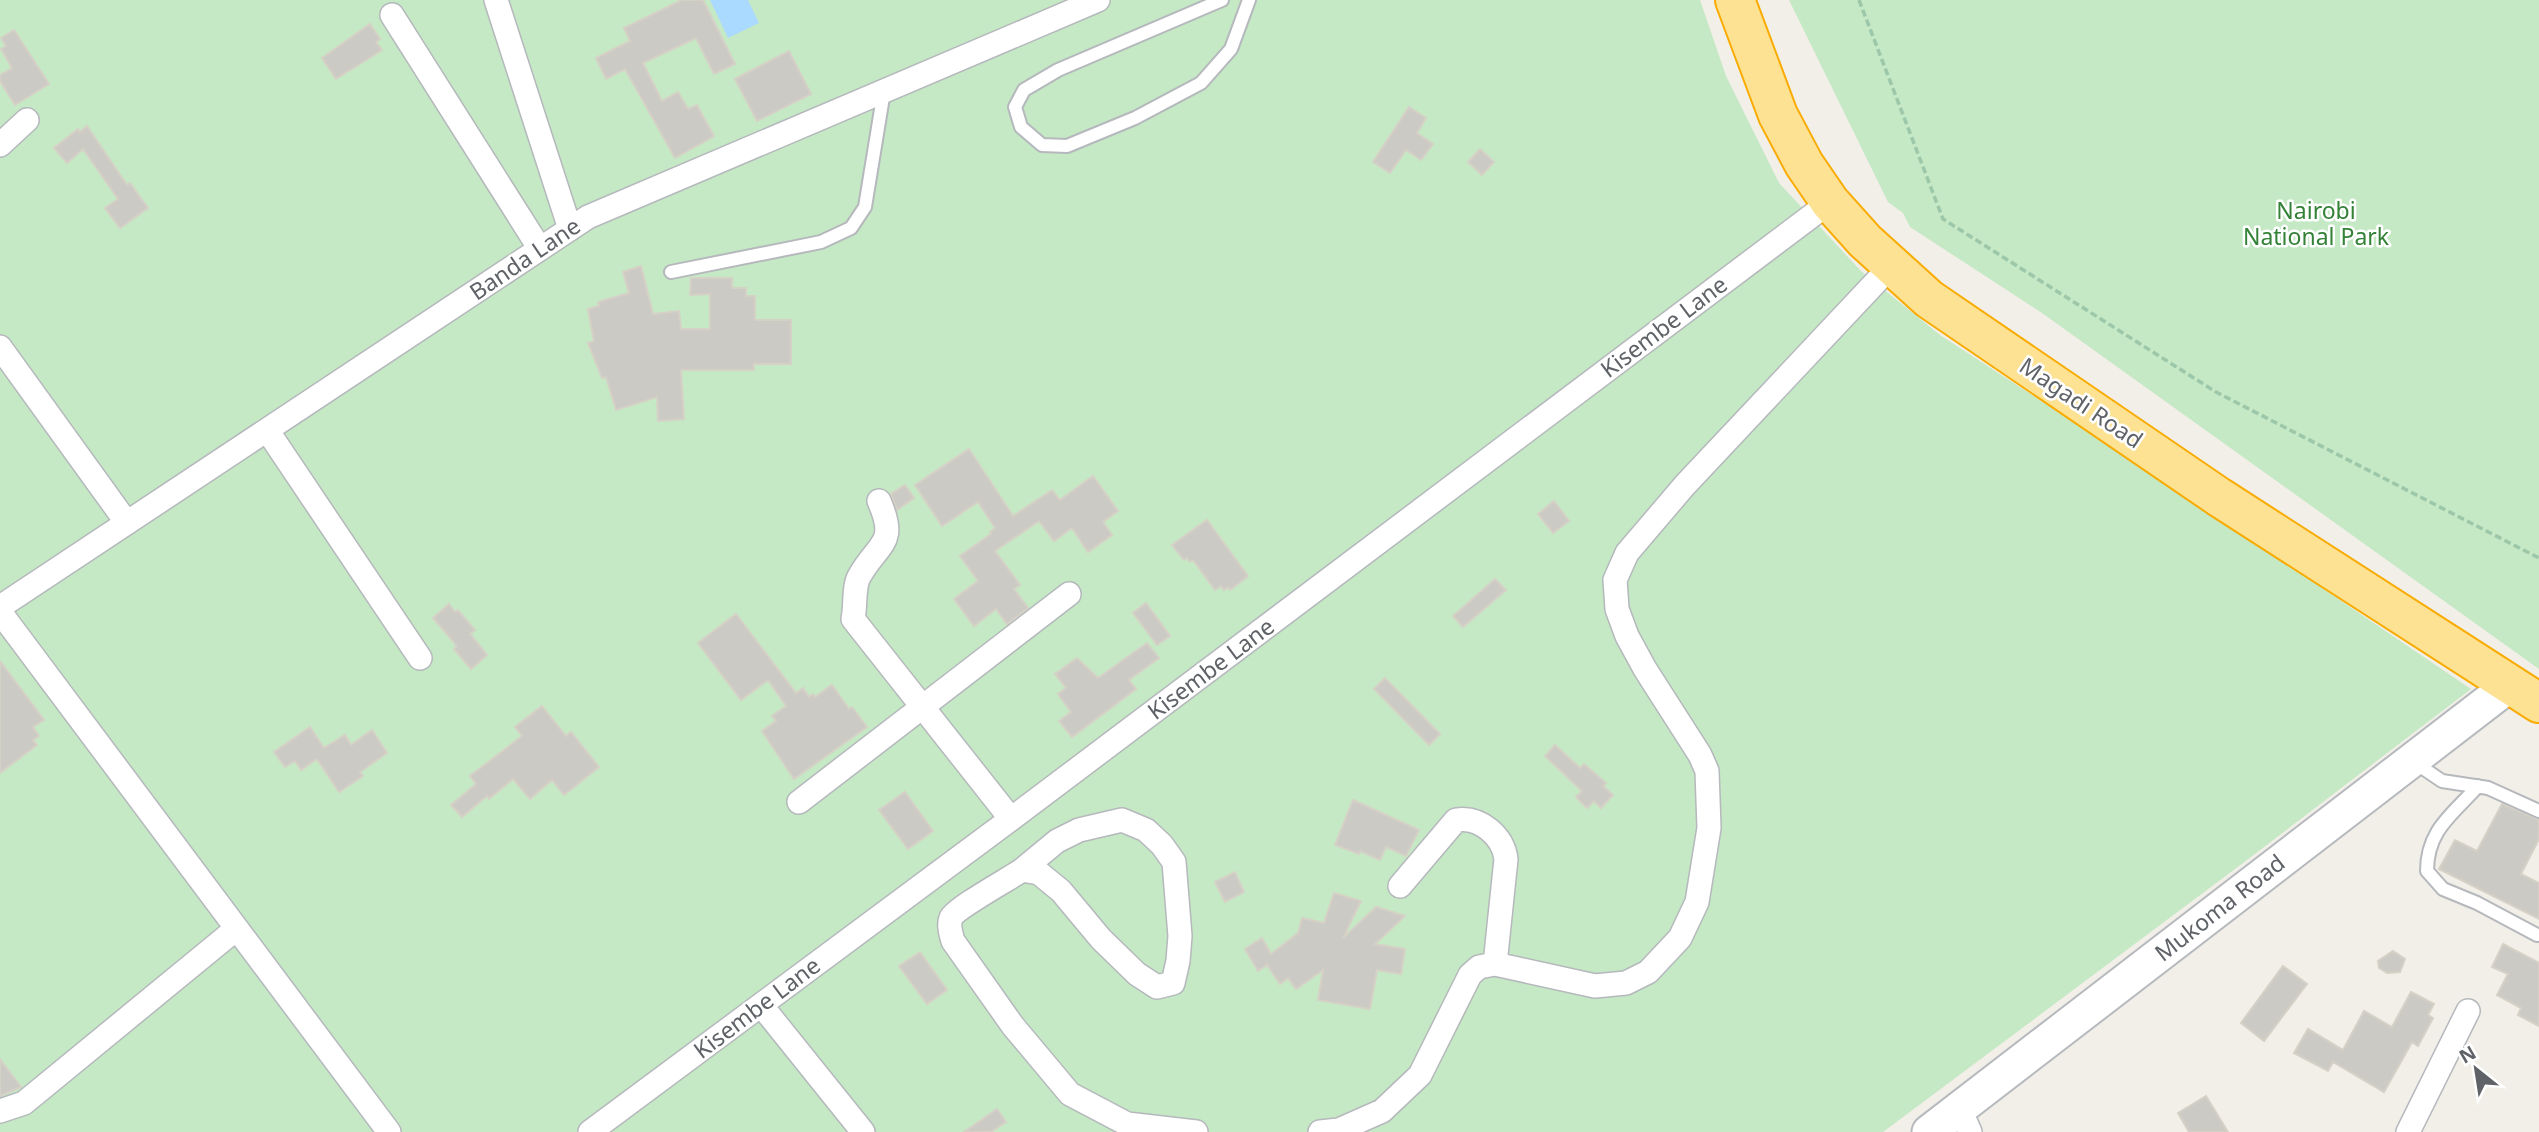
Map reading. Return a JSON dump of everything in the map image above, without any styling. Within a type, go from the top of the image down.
[{"type":"highway","name":"Magadi Road","points":[[1735,0],[1778,115],[1804,163],[1830,202],[1891,266],[1929,299],[2208,490],[2525,693]]},
{"type":"street","points":[[496,0],[570,229]]},
{"type":"street","name":"Banda Lane","points":[[0,609],[588,217],[1098,0]]},
{"type":"street","points":[[392,15],[540,249]]},
{"type":"street","points":[[0,145],[27,120]]},
{"type":"street","name":"Kisembe Lane","points":[[590,1132],[1011,819],[1830,202]]},
{"type":"street","points":[[1320,1132],[1339,1130],[1382,1111],[1420,1075],[1470,975],[1479,967],[1495,964],[1595,986],[1626,983],[1648,972],[1680,938],[1697,902],[1709,828],[1707,771],[1700,755],[1644,669],[1627,636],[1617,609],[1615,580],[1627,553],[1685,485],[1891,266]]},
{"type":"street","points":[[0,347],[127,523]]},
{"type":"street","points":[[267,430],[420,658]]},
{"type":"street","points":[[879,501],[886,516],[888,530],[883,545],[858,577],[853,619],[1011,819]]},
{"type":"street","points":[[799,802],[1069,594]]},
{"type":"street","points":[[0,609],[389,1132]]},
{"type":"street","name":"Mukoma Road","points":[[1928,1132],[1965,1120],[2410,759],[2525,693]]},
{"type":"street","points":[[1401,886],[1456,820],[1466,818],[1498,836],[1505,847],[1506,859],[1495,964]]},
{"type":"street","points":[[1022,870],[1039,873],[1061,891],[1101,939],[1137,974],[1157,987],[1173,983],[1178,961],[1180,936],[1174,862],[1162,845],[1146,830],[1122,820],[1079,830],[1057,841],[993,890],[963,906],[951,919],[950,929],[953,941],[1013,1026],[1070,1094],[1127,1124],[1196,1132]]},
{"type":"street","points":[[0,1111],[24,1103],[236,929]]},
{"type":"street","points":[[761,1005],[863,1132]]},
{"type":"street","points":[[2408,1132],[2468,1011]]},
{"type":"lane","points":[[1222,0],[1058,70],[1024,90],[1015,107],[1021,127],[1042,145],[1067,146],[1135,118],[1201,83],[1231,49],[1249,0]]},
{"type":"lane","points":[[671,272],[821,242],[851,228],[865,206],[884,91]]},
{"type":"lane","points":[[2410,759],[2442,781],[2488,788],[2539,811]]},
{"type":"lane","points":[[2477,786],[2435,833],[2427,852],[2427,871],[2443,889],[2477,903],[2537,935]]},
{"type":"path","points":[[1859,0],[1943,219],[2216,392],[2539,558]]},
{"type":"green space","points":[[0,0],[1700,0],[1726,76],[1779,183],[1861,271],[1940,335],[2172,486],[2471,689],[1883,1132],[0,1132]]},
{"type":"green space","name":"Nairobi National Park","points":[[1789,0],[2539,0],[2539,669],[2042,313],[1910,227],[1903,213],[1888,202]]},
{"type":"water","points":[[710,0],[748,0],[759,23],[728,38]]},
{"type":"building","points":[[682,0],[703,0],[735,64],[714,74],[696,38],[643,63],[662,101],[678,92],[688,109],[697,105],[714,136],[675,158],[625,69],[606,79],[596,58],[630,41],[624,28]]},
{"type":"building","points":[[370,24],[380,39],[376,42],[382,50],[336,79],[322,58]]},
{"type":"building","points":[[14,30],[49,84],[15,105],[0,81],[0,75],[12,68],[1,49],[6,46],[1,38]]},
{"type":"building","points":[[789,51],[811,94],[757,121],[735,79]]},
{"type":"building","points":[[1409,107],[1426,118],[1417,133],[1433,144],[1421,160],[1406,150],[1390,173],[1373,162]]},
{"type":"building","points":[[87,126],[127,185],[130,183],[148,208],[120,228],[105,208],[118,199],[83,149],[67,163],[54,148],[78,129],[80,132]]},
{"type":"building","points":[[1480,149],[1494,162],[1482,175],[1468,162]]},
{"type":"building","points":[[641,266],[653,314],[679,311],[681,329],[710,329],[710,294],[690,295],[691,278],[732,278],[732,288],[746,288],[746,296],[755,296],[755,320],[791,320],[791,364],[754,364],[754,370],[681,370],[684,419],[658,421],[657,397],[616,410],[606,377],[602,378],[588,343],[594,341],[588,309],[599,306],[598,302],[629,293],[623,272]]},
{"type":"building","points":[[969,449],[1013,516],[1052,490],[1060,500],[1093,476],[1118,511],[1103,522],[1112,535],[1088,552],[1072,528],[1054,541],[1039,521],[995,551],[1020,585],[1014,589],[1028,608],[1007,624],[996,609],[974,626],[954,599],[978,581],[960,556],[991,534],[995,528],[978,502],[942,526],[915,485]]},
{"type":"building","points":[[905,485],[914,498],[897,510],[891,494]]},
{"type":"building","points":[[1554,501],[1569,521],[1553,533],[1538,514]]},
{"type":"building","points":[[1207,520],[1248,576],[1230,590],[1228,587],[1224,590],[1221,586],[1215,590],[1193,560],[1184,560],[1172,545]]},
{"type":"building","points":[[1495,579],[1506,590],[1463,627],[1453,616]]},
{"type":"building","points":[[1146,603],[1170,636],[1157,645],[1133,613]]},
{"type":"building","points":[[449,604],[455,612],[458,610],[475,630],[470,634],[487,655],[471,669],[454,649],[457,646],[433,618]]},
{"type":"building","points":[[736,614],[796,693],[803,688],[809,697],[813,694],[815,697],[832,685],[849,709],[852,707],[867,727],[794,779],[762,731],[776,721],[772,716],[786,706],[768,680],[741,700],[698,643]]},
{"type":"building","points":[[1147,643],[1159,658],[1129,680],[1136,689],[1072,737],[1059,721],[1071,712],[1058,694],[1066,688],[1055,674],[1077,658],[1098,678]]},
{"type":"building","points":[[0,661],[44,720],[33,727],[39,736],[33,740],[37,745],[0,773]]},
{"type":"building","points":[[1385,678],[1440,734],[1429,745],[1374,689]]},
{"type":"building","points":[[542,706],[566,736],[571,732],[599,767],[564,795],[552,780],[530,799],[513,779],[462,817],[451,805],[476,784],[470,776],[522,736],[515,727]]},
{"type":"building","points":[[310,727],[324,748],[345,735],[351,745],[372,730],[387,753],[360,772],[363,776],[339,792],[317,759],[301,770],[295,761],[285,767],[274,752]]},
{"type":"building","points":[[1555,745],[1580,768],[1584,764],[1606,783],[1603,786],[1613,795],[1601,808],[1594,801],[1587,808],[1576,797],[1582,791],[1545,756]]},
{"type":"building","points":[[905,792],[933,831],[908,849],[879,810]]},
{"type":"building","points":[[1353,800],[1419,830],[1406,856],[1386,847],[1380,860],[1360,851],[1359,854],[1335,845]]},
{"type":"building","points":[[2502,804],[2539,820],[2539,839],[2521,874],[2539,883],[2539,919],[2439,869],[2455,840],[2477,851]]},
{"type":"building","points":[[1235,872],[1244,892],[1225,902],[1215,882]]},
{"type":"building","points":[[1334,893],[1361,901],[1343,938],[1376,907],[1405,916],[1375,944],[1405,949],[1401,974],[1377,970],[1370,1009],[1318,1000],[1323,970],[1296,989],[1288,978],[1280,984],[1267,965],[1258,971],[1245,949],[1262,938],[1271,954],[1298,933],[1302,918],[1324,923]]},
{"type":"building","points":[[2503,944],[2539,963],[2539,1026],[2518,1015],[2521,1008],[2497,995],[2508,974],[2492,967]]},
{"type":"building","points":[[2393,951],[2405,959],[2400,972],[2387,973],[2379,968],[2378,961]]},
{"type":"building","points":[[920,952],[947,990],[927,1004],[899,966]]},
{"type":"building","points":[[2283,966],[2307,984],[2264,1041],[2241,1023]]},
{"type":"building","points":[[2411,992],[2434,1004],[2428,1015],[2433,1018],[2418,1046],[2412,1042],[2384,1092],[2333,1062],[2328,1071],[2294,1053],[2308,1029],[2343,1050],[2364,1011],[2392,1027]]},
{"type":"building","points":[[0,1059],[21,1087],[0,1096]]},
{"type":"building","points":[[2206,1096],[2228,1132],[2189,1132],[2178,1113]]},
{"type":"building","points":[[997,1109],[1006,1122],[991,1132],[964,1132]]}]
